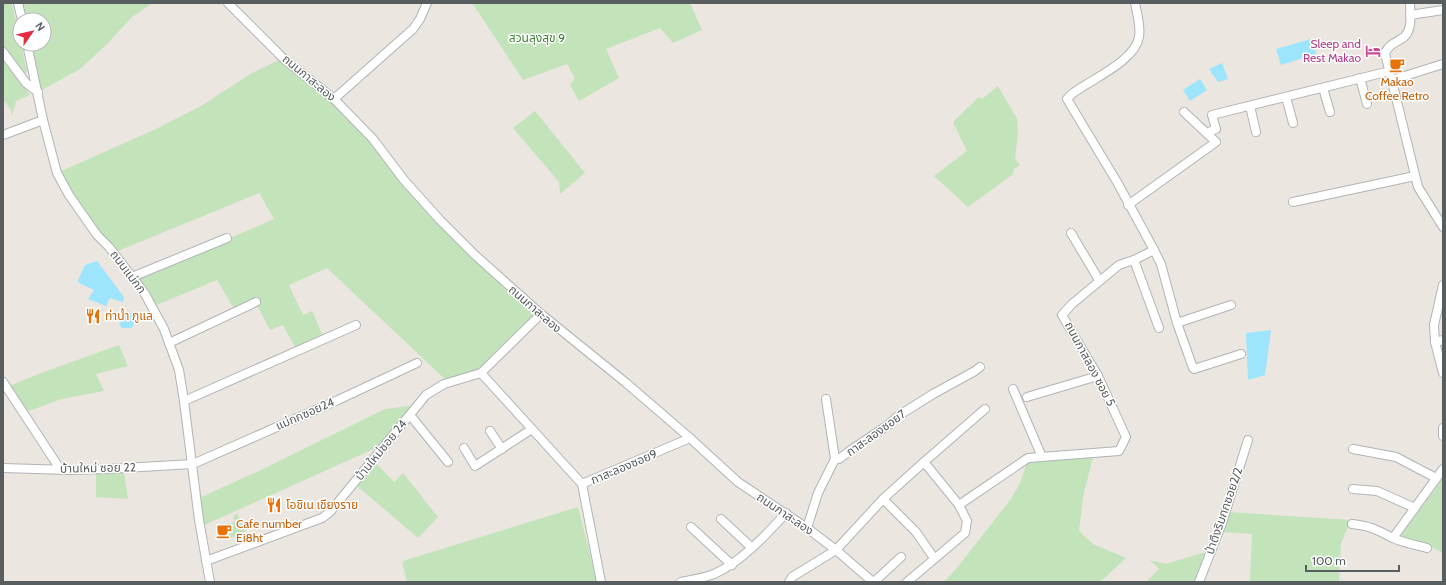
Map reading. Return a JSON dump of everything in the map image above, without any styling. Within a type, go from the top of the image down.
[{"type":"street","name":"ถนนกาสะลอง","points":[[228,3],[283,58],[334,99],[373,139],[404,180],[475,256],[541,314],[625,382],[738,482],[807,528],[836,550],[873,582]]},
{"type":"street","points":[[334,99],[413,29],[420,19],[427,3]]},
{"type":"street","points":[[1135,3],[1140,30],[1140,38],[1137,45],[1116,66],[1067,99],[1117,182],[1161,264],[1177,323],[1193,368],[1194,369],[1241,354]]},
{"type":"street","points":[[1410,3],[1410,26],[1406,36],[1389,46],[1385,53],[1418,187],[1440,216],[1443,227]]},
{"type":"street","points":[[1410,15],[1443,10]]},
{"type":"street","points":[[3,52],[26,83],[38,92]]},
{"type":"street","name":"ถนนแม่กก","points":[[29,52],[43,120],[57,173],[69,195],[97,235],[109,247],[148,300],[164,328],[179,370],[193,464],[199,520],[210,582]]},
{"type":"street","points":[[1392,80],[1443,64]]},
{"type":"street","points":[[1209,132],[1216,129],[1212,115],[1390,71]]},
{"type":"street","points":[[1360,78],[1367,104]]},
{"type":"street","points":[[1323,88],[1330,112]]},
{"type":"street","points":[[1286,97],[1293,123]]},
{"type":"street","points":[[1250,106],[1256,132]]},
{"type":"street","points":[[1128,205],[1216,142],[1184,112]]},
{"type":"street","points":[[3,135],[43,120]]},
{"type":"street","points":[[1293,202],[1415,176]]},
{"type":"street","points":[[1071,233],[1099,280]]},
{"type":"street","points":[[132,277],[227,238]]},
{"type":"street","name":"ถนนกาสลอง ซอย 5","points":[[959,506],[1028,458],[1119,451],[1126,438],[1098,376],[1062,315],[1099,280],[1119,265],[1134,260],[1154,250]]},
{"type":"street","points":[[1134,260],[1159,328]]},
{"type":"street","points":[[1443,287],[1434,325],[1439,341],[1443,373]]},
{"type":"street","points":[[169,343],[256,302]]},
{"type":"street","points":[[1177,323],[1231,305]]},
{"type":"street","name":"บ้านใหม่ซอย 24","points":[[206,561],[322,518],[330,512],[426,395],[444,384],[481,373],[541,314]]},
{"type":"street","points":[[184,401],[356,325]]},
{"type":"street","name":"แม่กกซอย24","points":[[193,464],[417,363]]},
{"type":"street","name":"กาสะลองซอย7","points":[[807,528],[818,493],[834,460],[839,459],[888,425],[898,416],[980,367]]},
{"type":"street","points":[[481,373],[582,484]]},
{"type":"street","points":[[1027,397],[1098,376]]},
{"type":"street","points":[[3,382],[60,469]]},
{"type":"street","points":[[1013,389],[1042,457]]},
{"type":"street","points":[[826,399],[834,460]]},
{"type":"street","points":[[789,582],[792,578],[836,550],[883,499],[985,409]]},
{"type":"street","points":[[410,415],[448,462]]},
{"type":"street","points":[[1443,428],[1443,436]]},
{"type":"street","points":[[464,448],[475,466],[532,429]]},
{"type":"street","points":[[490,431],[502,449]]},
{"type":"street","name":"กาสะลองซอย9","points":[[600,582],[582,484],[690,438]]},
{"type":"street","name":"ป่าตึงริมกกซอย2/2","points":[[1199,582],[1222,523],[1248,440]]},
{"type":"street","points":[[1352,449],[1396,457],[1436,478]]},
{"type":"street","points":[[907,582],[965,533],[967,521],[959,506],[924,462]]},
{"type":"street","name":"บ้านใหม่ ซอย 22","points":[[3,468],[107,469],[193,464]]},
{"type":"street","points":[[1394,538],[1443,469]]},
{"type":"street","points":[[1353,489],[1377,491],[1415,508]]},
{"type":"street","points":[[883,499],[916,532],[934,558]]},
{"type":"street","points":[[681,582],[714,574],[732,565],[762,538],[786,513]]},
{"type":"street","points":[[721,519],[751,547]]},
{"type":"street","points":[[1352,524],[1381,530],[1394,538],[1427,548]]},
{"type":"street","points":[[691,527],[732,565]]},
{"type":"street","points":[[873,582],[902,557]]},
{"type":"green space","points":[[3,3],[12,3],[14,12],[12,12],[12,52],[23,52],[27,72],[23,74],[3,48]]},
{"type":"green space","points":[[18,3],[152,3],[131,18],[107,44],[80,69],[38,92],[29,52],[52,52],[52,12],[20,12]]},
{"type":"green space","name":"สวนลุงสุข 9","points":[[690,3],[702,30],[673,43],[660,28],[606,49],[619,78],[579,101],[570,85],[575,78],[567,64],[523,80],[473,4]]},
{"type":"green space","points":[[3,58],[30,95],[16,101],[12,116],[11,110],[3,99]]},
{"type":"green space","points":[[283,58],[334,99],[400,175],[541,314],[481,373],[449,383],[327,268],[289,285],[303,315],[312,311],[323,336],[297,351],[283,325],[270,330],[256,303],[236,312],[217,280],[152,307],[134,280],[274,219],[259,193],[113,253],[57,173],[156,129],[201,106],[252,73]]},
{"type":"green space","points":[[998,86],[1017,119],[1018,133],[1015,159],[1020,165],[1014,169],[1012,175],[968,207],[934,176],[967,151],[953,122],[979,97],[982,99]]},
{"type":"green space","points":[[535,111],[585,173],[560,194],[559,182],[513,128]]},
{"type":"green space","points":[[119,345],[128,366],[96,374],[104,391],[61,399],[24,413],[7,387],[41,373]]},
{"type":"green space","points":[[418,405],[387,443],[200,527],[197,499],[259,471],[385,409]]},
{"type":"green space","points":[[1093,457],[1083,497],[1079,531],[1093,544],[1126,558],[1100,582],[944,582],[1011,499],[1019,485],[1028,461]]},
{"type":"green space","points":[[376,463],[394,482],[403,473],[438,517],[418,538],[356,485]]},
{"type":"green space","points":[[124,471],[128,499],[96,497],[96,473]]},
{"type":"green space","points":[[1443,478],[1443,553],[1429,546],[1400,537]]},
{"type":"green space","points":[[578,507],[597,582],[407,582],[402,562],[406,560]]},
{"type":"green space","points":[[1228,512],[1351,520],[1341,543],[1339,582],[1250,582],[1252,534],[1221,532]]},
{"type":"green space","points":[[237,513],[246,532],[225,540],[223,537],[231,533],[228,527],[235,521],[233,517]]},
{"type":"green space","points":[[1205,553],[1195,582],[1146,582],[1159,569],[1150,560],[1166,564]]},
{"type":"water","points":[[1311,39],[1316,54],[1281,65],[1276,49]]},
{"type":"water","points":[[1222,63],[1228,79],[1218,82],[1209,69]]},
{"type":"water","points":[[1200,79],[1207,90],[1190,101],[1183,90]]},
{"type":"water","points":[[97,261],[124,297],[123,302],[110,298],[106,306],[88,299],[94,290],[79,283],[78,280],[85,265]]},
{"type":"water","points":[[127,311],[133,315],[135,320],[132,328],[122,328],[119,324]]},
{"type":"water","points":[[1271,330],[1265,375],[1248,380],[1246,333]]},
{"type":"place","name":"Sleep and Rest Makao","points":[[1373,51]]},
{"type":"place","name":"Makao Coffee Retro","points":[[1397,65]]},
{"type":"place","name":"ท่าน้ำ ภูแล","points":[[93,316]]},
{"type":"place","name":"โอชิเน เชียงราย","points":[[274,505]]},
{"type":"place","name":"Cafe number Ei8ht","points":[[224,531]]}]
